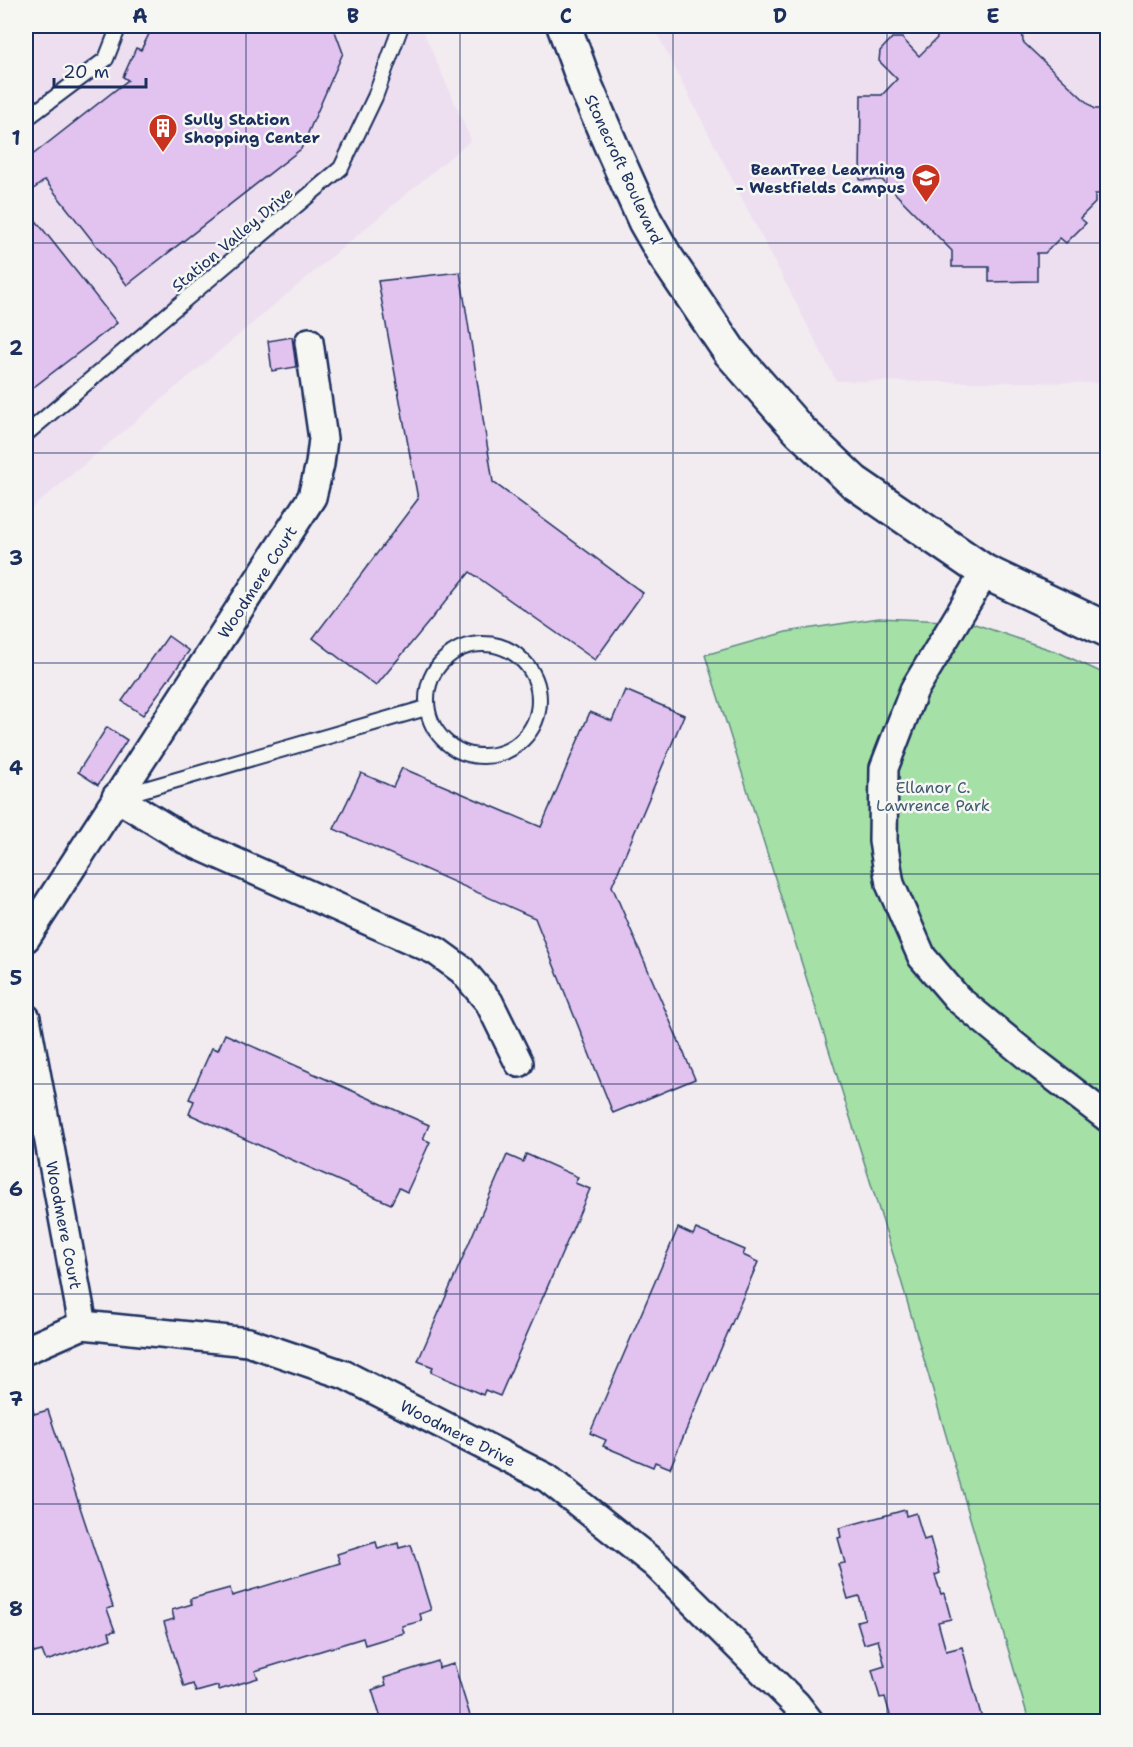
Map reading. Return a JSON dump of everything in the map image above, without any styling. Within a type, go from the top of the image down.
[{"type":"main road","name":"Stonecroft Boulevard","points":[[564,26],[590,96],[645,220],[688,292],[730,352],[799,430],[855,482],[985,572],[1107,630]]},
{"type":"street","name":"Woodmere Court","points":[[26,938],[312,497],[323,440],[309,342]]},
{"type":"street","points":[[985,572],[914,690],[884,768],[882,842],[890,884],[922,957],[958,999],[1030,1059],[1107,1118]]},
{"type":"street","points":[[116,797],[186,840],[436,951],[462,970],[489,1002],[519,1063]]},
{"type":"street","name":"Woodmere Court","points":[[26,1018],[82,1325]]},
{"type":"street","name":"Woodmere Drive","points":[[26,1350],[82,1325],[248,1342],[345,1375],[547,1478],[655,1564],[796,1704],[810,1722]]},
{"type":"lane","points":[[26,119],[106,59],[119,26]]},
{"type":"lane","name":"Station Valley Drive","points":[[26,434],[341,168],[375,97],[401,26]]},
{"type":"lane","points":[[475,643],[499,645],[527,664],[537,683],[537,716],[527,735],[519,744],[488,756],[466,754],[439,736],[426,708],[428,683],[446,656],[475,643]]},
{"type":"lane","points":[[116,797],[426,708]]},
{"type":"shaded area","points":[[26,26],[421,26],[471,140],[31,509],[26,531]]},
{"type":"shaded area","name":"BeanTree Learning - Westfields Campus","points":[[653,26],[1107,26],[1107,383],[836,381]]},
{"type":"green space","name":"Ellanor C. Lawrence Park","points":[[879,618],[969,622],[1060,653],[1107,675],[1107,1721],[1029,1721],[898,1270],[705,655],[786,632]]},
{"type":"building","name":"Sully Station Shopping Center","points":[[153,26],[333,26],[343,53],[301,149],[127,285],[45,180],[26,195],[26,160],[128,80],[123,77],[136,48],[141,50]]},
{"type":"building","points":[[936,26],[1022,26],[1023,42],[1094,109],[1108,109],[1108,194],[1095,194],[1095,203],[1080,218],[1086,223],[1066,243],[1060,238],[1045,253],[1037,253],[1037,281],[989,282],[989,267],[952,267],[952,251],[882,180],[860,180],[861,95],[882,95],[897,79],[879,61],[880,51],[892,38],[902,38],[919,56],[937,38]]},
{"type":"building","points":[[26,208],[117,323],[26,393]]},
{"type":"building","points":[[460,272],[493,482],[643,593],[595,660],[470,572],[376,686],[313,638],[418,499],[378,281]]},
{"type":"building","points":[[292,337],[296,367],[272,371],[268,341]]},
{"type":"building","points":[[168,636],[189,651],[143,715],[122,701]]},
{"type":"building","points":[[625,690],[684,715],[612,886],[695,1079],[613,1113],[535,918],[334,829],[361,773],[393,787],[402,768],[541,827],[590,712],[612,721]]},
{"type":"building","points":[[107,727],[127,740],[98,785],[78,772]]},
{"type":"building","points":[[225,1034],[429,1125],[423,1139],[430,1142],[407,1192],[399,1188],[391,1204],[189,1114],[194,1101],[189,1099],[212,1048],[218,1050]]},
{"type":"building","points":[[526,1154],[578,1177],[575,1183],[590,1189],[500,1396],[485,1390],[483,1395],[431,1372],[433,1367],[418,1361],[507,1155],[523,1162]]},
{"type":"building","points":[[678,1228],[693,1235],[696,1229],[745,1250],[743,1255],[758,1262],[670,1468],[655,1462],[653,1467],[603,1446],[606,1440],[590,1433]]},
{"type":"building","points":[[32,1406],[34,1414],[48,1410],[113,1607],[107,1609],[115,1631],[109,1632],[111,1639],[46,1661],[42,1651],[34,1653],[26,1633],[26,1408]]},
{"type":"building","points":[[905,1510],[906,1516],[916,1513],[924,1540],[930,1538],[940,1573],[935,1575],[941,1594],[944,1593],[951,1619],[938,1622],[946,1651],[962,1647],[983,1722],[886,1722],[885,1716],[890,1715],[885,1697],[880,1698],[872,1670],[885,1666],[878,1640],[864,1644],[857,1621],[865,1619],[859,1596],[848,1599],[838,1564],[845,1563],[838,1538],[841,1537],[839,1528]]},
{"type":"building","points":[[376,1542],[378,1549],[398,1543],[399,1548],[411,1545],[431,1610],[420,1614],[422,1621],[402,1626],[404,1633],[365,1645],[363,1638],[255,1671],[258,1678],[219,1690],[218,1686],[196,1692],[193,1684],[184,1687],[164,1622],[174,1619],[172,1610],[192,1604],[190,1599],[230,1588],[232,1596],[340,1563],[337,1554]]},
{"type":"building","points":[[438,1661],[439,1668],[454,1664],[472,1722],[382,1722],[372,1690],[386,1685],[384,1678]]},
{"type":"place","name":"Sully Station Shopping Center","points":[[163,154]]},
{"type":"place","name":"BeanTree Learning - Westfields Campus","points":[[926,204]]}]
